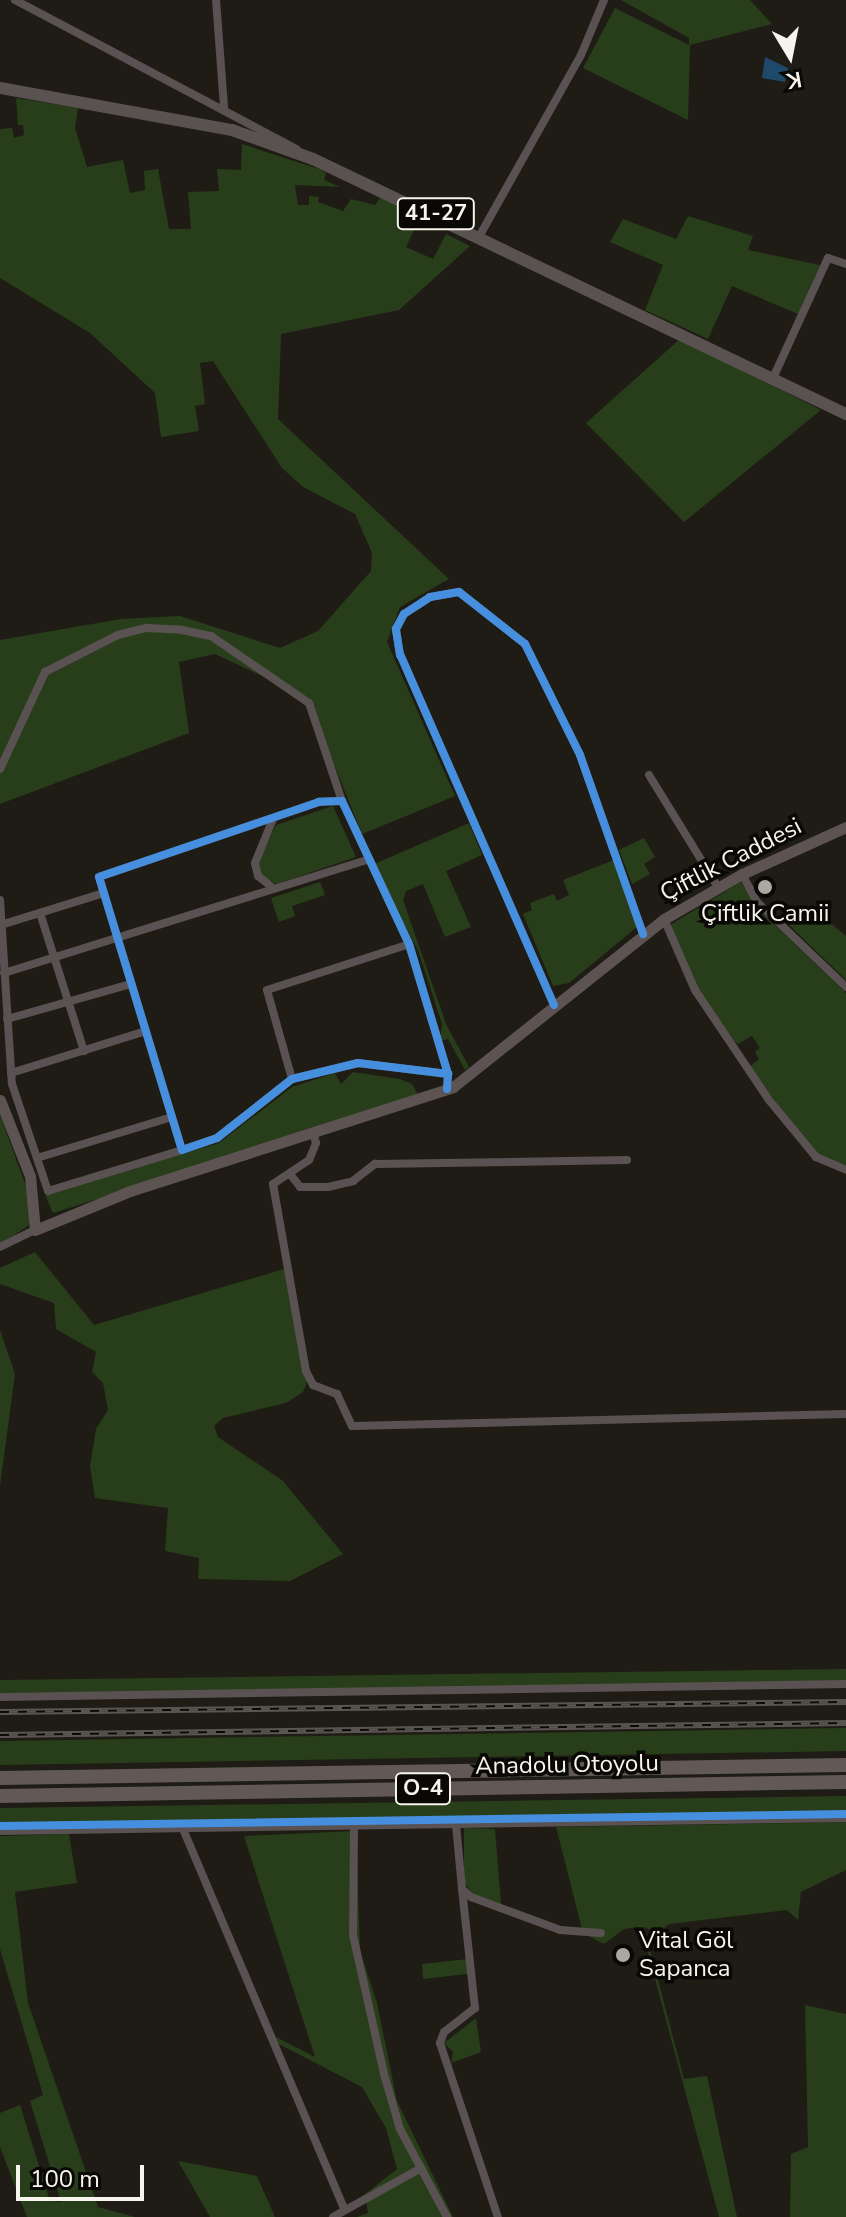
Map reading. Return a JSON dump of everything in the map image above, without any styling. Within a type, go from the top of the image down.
[{"type":"highway","name":"Anadolu Otoyolu","points":[[0,1778],[846,1765]]},
{"type":"highway","name":"Anadolu Otoyolu","points":[[0,1796],[846,1782]]},
{"type":"main road","name":"41-27","points":[[0,88],[232,130],[313,159],[480,235],[846,414]]},
{"type":"street","points":[[15,0],[224,107],[313,159]]},
{"type":"street","points":[[216,0],[224,107]]},
{"type":"street","points":[[480,235],[581,55],[604,0]]},
{"type":"street","points":[[773,378],[828,258],[846,264]]},
{"type":"street","points":[[554,1005],[400,655],[396,629],[404,614],[441,592],[459,592],[525,644],[580,755],[643,934]]},
{"type":"street","points":[[0,769],[45,672],[118,635],[147,628],[211,636],[309,703],[342,801],[366,860],[409,944],[448,1074],[447,1089]]},
{"type":"street","points":[[649,775],[718,887]]},
{"type":"street","points":[[182,1150],[99,877],[319,802],[342,801]]},
{"type":"street","points":[[273,819],[255,863],[258,876],[273,888]]},
{"type":"street","name":"Çiftlik Caddesi","points":[[0,1247],[130,1191],[447,1089],[664,919],[742,874],[846,827]]},
{"type":"street","points":[[4,973],[366,860]]},
{"type":"street","points":[[742,874],[757,902],[846,987]]},
{"type":"street","points":[[1,925],[104,893]]},
{"type":"street","points":[[0,900],[11,1073],[48,1191],[217,1138],[292,1079],[358,1063],[448,1074]]},
{"type":"street","points":[[40,913],[84,1051]]},
{"type":"street","points":[[664,919],[695,990],[769,1100],[816,1157],[846,1170]]},
{"type":"street","points":[[292,1079],[267,990],[409,944]]},
{"type":"street","points":[[7,1019],[131,984]]},
{"type":"street","points":[[11,1073],[146,1031]]},
{"type":"street","points":[[0,1100],[30,1176],[35,1230]]},
{"type":"street","points":[[37,1158],[172,1117]]},
{"type":"street","points":[[313,1132],[316,1143],[309,1160],[273,1184],[306,1371],[313,1385],[337,1394],[352,1426],[846,1414]]},
{"type":"street","points":[[290,1174],[300,1187],[328,1187],[353,1181],[375,1164],[627,1160]]},
{"type":"street","points":[[0,1697],[846,1684]]},
{"type":"street","points":[[0,1831],[846,1818]]},
{"type":"street","points":[[456,1825],[475,2008],[444,2032],[440,2043],[498,2217]]},
{"type":"street","points":[[354,1826],[358,1958],[393,2108],[447,2217]]},
{"type":"street","points":[[183,1829],[345,2210]]},
{"type":"street","points":[[462,1889],[471,1897],[560,1930],[601,1933]]},
{"type":"street","points":[[333,2217],[421,2168]]},
{"type":"green space","points":[[621,0],[750,0],[772,24],[690,45],[688,120],[583,68],[615,8],[689,45],[689,38]]},
{"type":"green space","points":[[16,98],[78,108],[75,128],[87,167],[123,160],[130,193],[145,190],[144,171],[158,169],[169,229],[191,229],[188,192],[219,191],[217,169],[241,170],[242,144],[319,169],[326,173],[324,180],[340,187],[295,185],[298,205],[309,205],[309,196],[319,197],[318,202],[343,211],[351,199],[375,205],[382,195],[421,215],[406,247],[433,259],[446,234],[470,246],[399,310],[281,334],[278,419],[449,579],[400,607],[387,642],[455,796],[362,834],[307,697],[215,654],[179,662],[189,733],[0,804],[0,640],[121,619],[180,616],[280,648],[318,631],[371,571],[372,553],[355,514],[303,487],[282,468],[213,361],[200,363],[205,404],[195,406],[199,431],[161,437],[155,393],[90,333],[0,278],[0,129],[12,128],[14,138],[24,135],[23,125],[18,125]]},
{"type":"green space","points":[[688,216],[753,236],[748,250],[820,265],[798,314],[732,286],[708,339],[645,310],[663,265],[610,242],[623,219],[676,239]]},
{"type":"green space","points":[[680,339],[821,410],[684,522],[586,423]]},
{"type":"green space","points":[[333,806],[356,857],[277,884],[261,876],[259,860],[276,825]]},
{"type":"green space","points":[[469,823],[482,855],[446,871],[471,927],[445,937],[423,884],[406,891],[403,900],[446,1024],[469,1067],[465,1070],[448,1039],[440,1041],[442,1024],[418,950],[372,865]]},
{"type":"green space","points":[[644,838],[655,857],[644,864],[650,874],[632,884],[619,850]]},
{"type":"green space","points":[[614,860],[637,927],[569,983],[553,986],[523,914],[532,910],[530,903],[554,894],[557,901],[569,895],[563,880]]},
{"type":"green space","points":[[320,882],[325,895],[292,906],[295,916],[279,922],[271,898]]},
{"type":"green space","points":[[741,882],[755,906],[846,993],[846,1168],[815,1153],[749,1067],[759,1059],[755,1052],[760,1048],[752,1036],[738,1044],[734,1041],[699,991],[670,925]]},
{"type":"green space","points":[[811,907],[846,936],[846,980],[789,925]]},
{"type":"green space","points":[[353,1072],[400,1079],[412,1084],[420,1098],[53,1213],[45,1195],[219,1143],[292,1087],[335,1073],[341,1084]]},
{"type":"green space","points":[[0,1115],[26,1186],[32,1223],[0,1245]]},
{"type":"green space","points":[[35,1252],[94,1325],[291,1267],[310,1375],[303,1392],[286,1403],[223,1418],[214,1426],[218,1437],[283,1481],[343,1554],[290,1581],[198,1579],[199,1558],[165,1551],[168,1508],[95,1498],[90,1466],[96,1429],[108,1410],[103,1383],[92,1372],[96,1352],[56,1329],[54,1303],[0,1284],[0,1268]]},
{"type":"green space","points":[[0,1330],[15,1374],[0,1486]]},
{"type":"green space","points":[[846,1669],[846,1684],[0,1693],[0,1680]]},
{"type":"green space","points":[[846,1728],[846,1751],[0,1765],[0,1741]]},
{"type":"green space","points":[[846,1796],[846,1816],[0,1830],[0,1808]]},
{"type":"green space","points":[[846,1822],[846,1870],[801,1892],[798,1920],[787,1910],[669,1924],[658,1933],[644,1927],[684,2079],[707,2076],[737,2217],[719,2217],[641,1927],[624,1929],[604,1944],[583,1933],[556,1827]]},
{"type":"green space","points":[[464,1828],[495,1829],[501,1904],[578,1932],[476,1898],[464,1882]]},
{"type":"green space","points":[[356,1831],[360,1951],[377,2003],[397,2101],[453,2217],[357,2217],[368,2213],[366,2199],[384,2185],[364,2195],[397,2169],[386,2128],[362,2087],[275,2042],[276,2037],[315,2057],[244,1836]]},
{"type":"green space","points":[[69,1834],[77,1883],[15,1892],[28,2003],[98,2207],[135,2217],[27,2217],[0,2147],[0,2113],[20,2105],[50,2201],[61,2202],[30,2101],[43,2095],[0,1949],[0,1836]]},
{"type":"green space","points":[[468,1959],[467,1974],[423,1979],[422,1964]]},
{"type":"green space","points":[[805,2005],[846,2014],[846,2217],[790,2217],[791,2154],[808,2147]]},
{"type":"green space","points":[[476,2018],[481,2052],[451,2063],[453,2052],[444,2043]]},
{"type":"green space","points":[[178,2161],[257,2176],[275,2217],[210,2217]]},
{"type":"water","points":[[765,57],[788,68],[785,82],[762,78]]},
{"type":"railway","points":[[0,1712],[846,1702]]},
{"type":"railway","points":[[0,1735],[846,1723]]},
{"type":"cycle path","points":[[554,1005],[400,655],[396,629],[404,614],[430,597],[459,592],[525,644],[580,755],[643,934]]},
{"type":"cycle path","points":[[447,1089],[448,1074],[409,944],[342,801],[319,802],[99,877],[182,1150],[217,1138],[292,1079],[358,1063],[448,1074]]},
{"type":"cycle path","points":[[0,1826],[846,1814]]},
{"type":"place","name":"Çiftlik Camii","points":[[765,887]]},
{"type":"place","name":"Vital Göl Sapanca","points":[[623,1955]]}]
